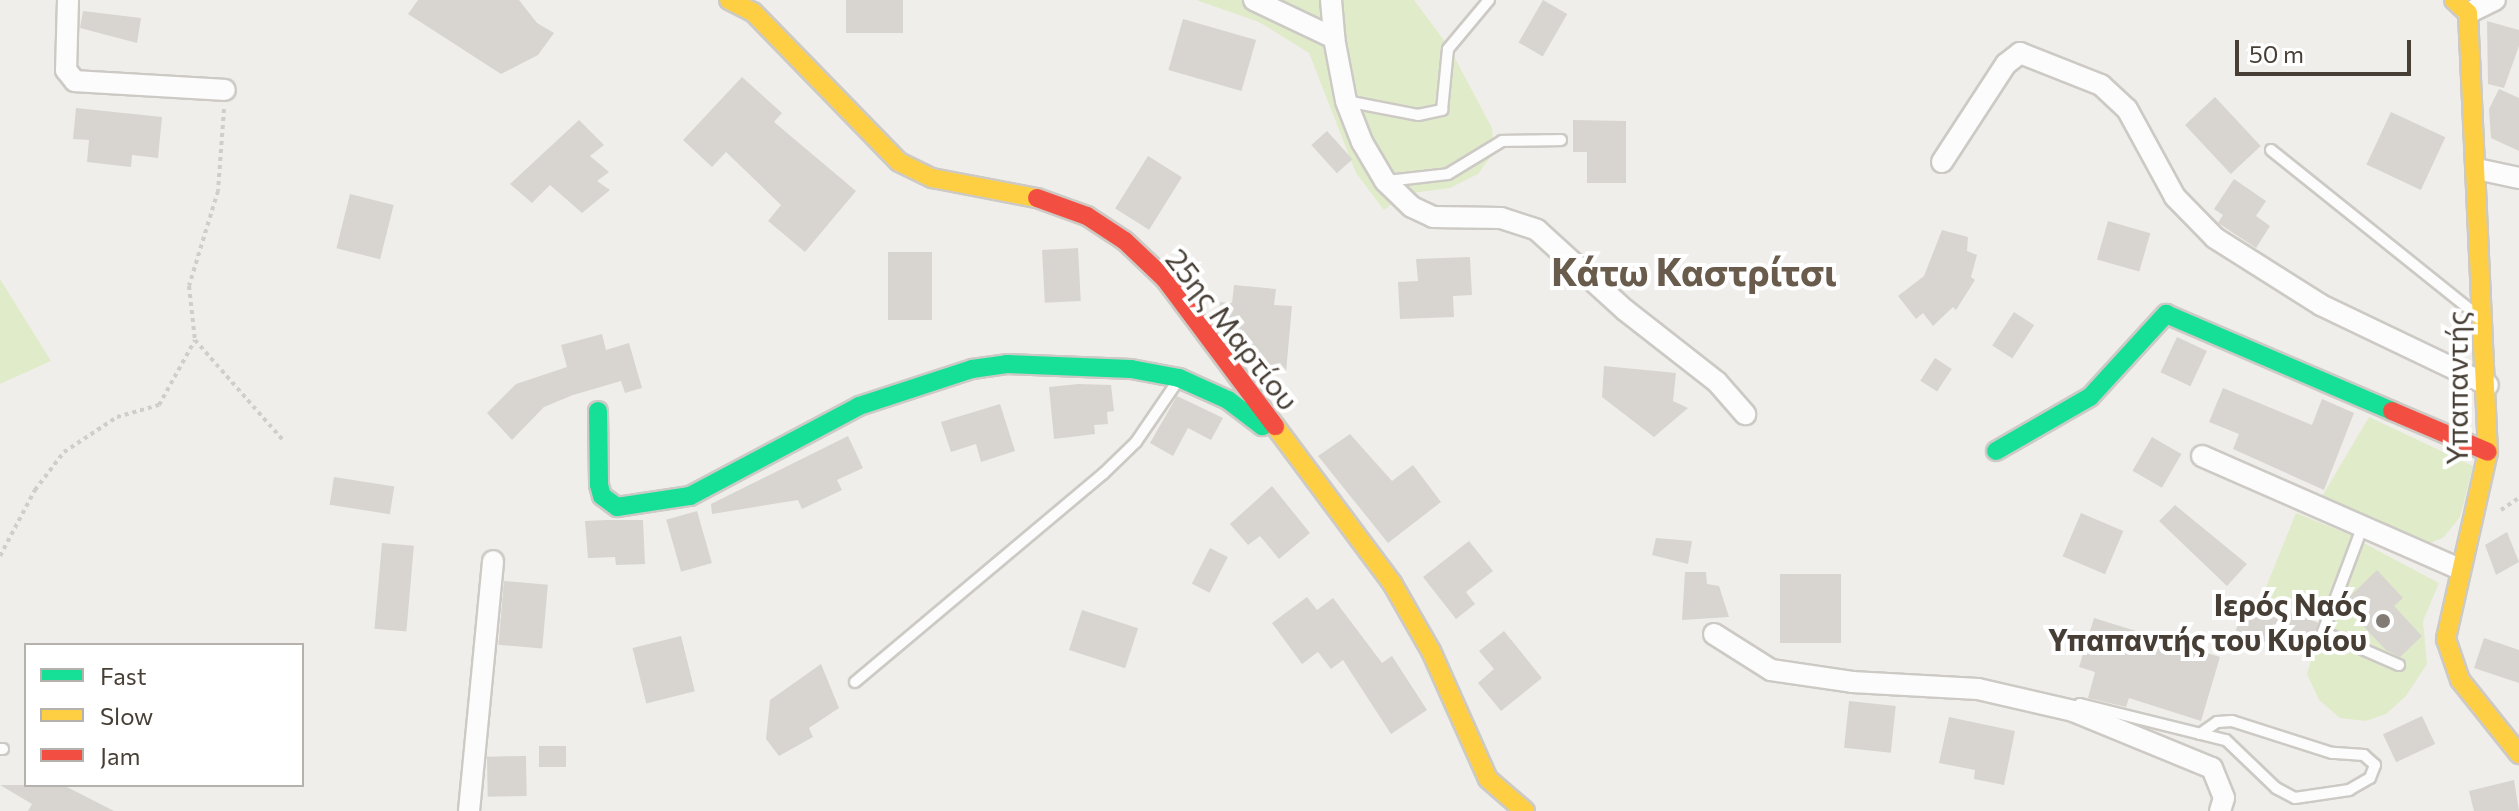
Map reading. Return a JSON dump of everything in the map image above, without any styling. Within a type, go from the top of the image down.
[{"type":"street","points":[[68,0],[66,70],[75,81],[225,90]]},
{"type":"street","name":"25ης Μαρτίου","points":[[729,0],[759,6],[899,162],[932,178],[1048,200],[1125,241],[1165,279],[1392,583],[1431,651],[1488,779],[1525,811]]},
{"type":"street","points":[[1254,0],[1334,38]]},
{"type":"street","points":[[1331,0],[1334,38],[1346,101],[1385,181],[1412,207],[1433,217],[1501,218],[1537,230],[1625,310],[1717,382],[1745,414]]},
{"type":"street","points":[[2461,7],[2495,0]]},
{"type":"street","name":"Υπαπαντής","points":[[2461,7],[2477,169],[2488,385],[2488,452],[2447,625],[2448,655],[2465,687],[2519,754]]},
{"type":"street","points":[[1942,162],[2006,64],[2020,53],[2101,85],[2127,109],[2175,197],[2215,238],[2321,305],[2488,385]]},
{"type":"street","points":[[2477,169],[2519,178]]},
{"type":"street","points":[[1996,451],[2090,397],[2166,314],[2488,452]]},
{"type":"street","points":[[598,411],[599,485],[602,496],[617,507],[690,496],[859,406],[972,369],[1007,364],[1095,367],[1179,378],[1228,400],[1262,426],[1271,423]]},
{"type":"street","points":[[2202,456],[2459,569]]},
{"type":"street","points":[[469,811],[493,561]]},
{"type":"street","points":[[1714,634],[1752,662],[1795,675],[1978,689],[2073,711],[2212,768],[2224,798],[2220,811]]},
{"type":"lane","points":[[1346,101],[1418,115],[1442,110],[1448,49],[1489,0]]},
{"type":"lane","points":[[1385,181],[1448,174],[1502,141],[1561,140]]},
{"type":"lane","points":[[2271,150],[2484,322]]},
{"type":"lane","points":[[855,682],[1103,474],[1136,442],[1179,378]]},
{"type":"lane","points":[[2362,528],[2323,632],[2399,665]]},
{"type":"lane","points":[[2073,711],[2080,704],[2138,718],[2197,733],[2211,736],[2226,740],[2276,788],[2295,798],[2349,790],[2370,778],[2375,765],[2364,755],[2332,753],[2232,721],[2217,722],[2208,728],[2200,734]]},
{"type":"path","points":[[225,90],[218,191],[189,286],[195,340],[282,439]]},
{"type":"path","points":[[0,556],[35,490],[64,452],[117,417],[159,405],[195,340]]},
{"type":"green space","points":[[1196,0],[1414,0],[1449,47],[1492,128],[1494,152],[1478,174],[1450,188],[1404,194],[1384,210],[1356,173],[1309,53],[1259,22]]},
{"type":"green space","points":[[0,279],[51,361],[0,384]]},
{"type":"green space","points":[[2369,417],[2473,466],[2460,517],[2443,538],[2424,545],[2321,498]]},
{"type":"green space","points":[[2296,513],[2353,536],[2320,617],[2263,595]]},
{"type":"green space","points":[[2356,539],[2439,583],[2423,621],[2427,664],[2406,696],[2386,714],[2366,721],[2340,718],[2319,700],[2307,674],[2322,620]]},
{"type":"building","points":[[418,0],[519,0],[537,23],[554,33],[538,55],[501,74],[408,14]]},
{"type":"building","points":[[846,0],[903,0],[903,33],[846,33]]},
{"type":"building","points":[[1543,0],[1567,14],[1543,56],[1518,42]]},
{"type":"building","points":[[83,11],[141,18],[137,43],[80,28]]},
{"type":"building","points":[[1183,19],[1256,40],[1241,91],[1168,70]]},
{"type":"building","points":[[2487,21],[2519,30],[2519,46],[2504,88],[2488,84]]},
{"type":"building","points":[[742,77],[782,113],[774,122],[856,191],[805,252],[768,221],[781,205],[726,152],[712,167],[683,140]]},
{"type":"building","points":[[2499,89],[2519,98],[2519,151],[2491,138],[2489,109]]},
{"type":"building","points":[[2215,97],[2261,146],[2231,174],[2185,125]]},
{"type":"building","points":[[76,108],[162,117],[158,158],[132,155],[131,167],[87,162],[89,140],[73,139]]},
{"type":"building","points":[[2391,112],[2445,137],[2421,190],[2366,165]]},
{"type":"building","points":[[579,120],[604,145],[590,156],[609,172],[597,181],[610,190],[582,213],[550,185],[532,203],[510,184]]},
{"type":"building","points":[[1573,120],[1626,121],[1626,183],[1587,183],[1587,152],[1573,152]]},
{"type":"building","points":[[1327,131],[1352,159],[1337,173],[1311,145]]},
{"type":"building","points":[[1148,156],[1182,177],[1149,230],[1115,209]]},
{"type":"building","points":[[2234,179],[2266,201],[2256,216],[2270,226],[2256,248],[2218,223],[2223,215],[2214,209]]},
{"type":"building","points":[[350,194],[394,205],[380,259],[336,248]]},
{"type":"building","points":[[2108,221],[2150,233],[2139,272],[2097,259]]},
{"type":"building","points":[[1942,230],[1968,237],[1967,251],[1977,255],[1971,277],[1975,280],[1956,310],[1953,307],[1933,326],[1923,313],[1916,319],[1898,296],[1924,276]]},
{"type":"building","points":[[1078,248],[1081,301],[1045,303],[1042,250]]},
{"type":"building","points":[[888,252],[932,252],[932,320],[888,320]]},
{"type":"building","points":[[1470,257],[1472,295],[1453,296],[1454,317],[1400,319],[1398,282],[1418,281],[1416,259]]},
{"type":"building","points":[[1234,285],[1276,289],[1274,305],[1292,306],[1286,372],[1253,369],[1249,351],[1239,350],[1218,322],[1220,302],[1232,303]]},
{"type":"building","points":[[2014,312],[2034,325],[2012,359],[1992,346]]},
{"type":"building","points":[[602,334],[606,350],[629,343],[642,388],[625,393],[621,381],[573,395],[544,407],[512,440],[487,413],[516,384],[567,367],[561,345]]},
{"type":"building","points":[[2177,337],[2207,351],[2190,386],[2161,372]]},
{"type":"building","points":[[1935,358],[1952,369],[1937,392],[1920,381]]},
{"type":"building","points":[[1604,366],[1676,373],[1673,401],[1688,408],[1654,437],[1602,397]]},
{"type":"building","points":[[1111,385],[1114,411],[1107,412],[1108,424],[1094,425],[1095,434],[1054,439],[1049,387]]},
{"type":"building","points":[[2223,388],[2312,425],[2322,399],[2354,413],[2324,490],[2233,449],[2239,434],[2209,422]]},
{"type":"building","points":[[1177,396],[1223,418],[1211,440],[1188,428],[1173,456],[1150,443]]},
{"type":"building","points":[[1000,404],[1015,451],[981,462],[976,444],[951,452],[941,422]]},
{"type":"building","points":[[1350,434],[1392,481],[1413,465],[1441,502],[1388,543],[1318,456]]},
{"type":"building","points":[[848,436],[863,468],[837,480],[842,490],[802,509],[798,500],[712,514],[711,504]]},
{"type":"building","points":[[2152,437],[2181,454],[2162,488],[2132,471]]},
{"type":"building","points":[[334,477],[394,487],[390,514],[330,505]]},
{"type":"building","points":[[1272,486],[1310,533],[1279,559],[1260,536],[1248,545],[1230,524]]},
{"type":"building","points":[[2175,505],[2247,564],[2227,586],[2159,521]]},
{"type":"building","points":[[697,511],[712,563],[681,572],[666,520]]},
{"type":"building","points":[[2081,513],[2123,531],[2105,574],[2063,556]]},
{"type":"building","points":[[643,520],[645,564],[616,565],[615,557],[588,558],[585,521]]},
{"type":"building","points":[[2507,532],[2519,562],[2496,575],[2485,545]]},
{"type":"building","points":[[1656,538],[1692,541],[1688,564],[1652,555]]},
{"type":"building","points":[[1469,541],[1493,571],[1466,592],[1475,604],[1456,619],[1423,577]]},
{"type":"building","points":[[382,543],[414,546],[406,631],[375,629]]},
{"type":"building","points":[[1210,548],[1228,557],[1210,593],[1192,584]]},
{"type":"building","name":"Ιερός Ναός Υπαπαντής του Κυρίου","points":[[2377,570],[2403,598],[2394,606],[2422,636],[2400,657],[2386,650],[2342,604]]},
{"type":"building","points":[[1685,572],[1706,572],[1707,584],[1719,586],[1729,617],[1682,620]]},
{"type":"building","points":[[1780,574],[1841,574],[1841,643],[1780,643]]},
{"type":"building","points":[[504,581],[548,585],[542,649],[498,645]]},
{"type":"building","points":[[1307,597],[1317,610],[1333,598],[1382,663],[1392,656],[1427,710],[1391,734],[1343,660],[1331,669],[1318,652],[1302,664],[1272,623]]},
{"type":"building","points":[[2246,599],[2318,622],[2307,656],[2235,632]]},
{"type":"building","points":[[1082,610],[1138,628],[1125,668],[1069,650]]},
{"type":"building","points":[[2094,618],[2220,657],[2201,721],[2129,698],[2126,707],[2088,698],[2095,672],[2079,667]]},
{"type":"building","points":[[1504,631],[1542,678],[1501,711],[1478,683],[1494,669],[1479,651]]},
{"type":"building","points":[[681,636],[695,691],[646,703],[632,648]]},
{"type":"building","points":[[2484,638],[2519,650],[2519,683],[2474,668]]},
{"type":"building","points":[[821,664],[839,708],[809,728],[813,737],[779,756],[766,739],[770,700]]},
{"type":"building","points":[[1849,701],[1896,706],[1891,753],[1844,748]]},
{"type":"building","points":[[2422,716],[2435,744],[2396,762],[2383,734]]},
{"type":"building","points":[[1949,717],[2015,731],[2004,785],[1974,779],[1975,770],[1939,763]]},
{"type":"building","points":[[539,746],[566,746],[566,767],[539,767]]},
{"type":"building","points":[[526,756],[527,796],[488,797],[487,757]]},
{"type":"building","points":[[2514,780],[2519,811],[2474,811],[2469,791]]},
{"type":"building","points":[[0,785],[67,787],[114,811],[28,811],[32,804]]},
{"type":"traffic: fast","points":[[1996,451],[2090,397],[2166,314],[2392,411]]},
{"type":"traffic: fast","points":[[598,411],[599,485],[602,496],[617,507],[690,496],[859,406],[972,369],[1007,364],[1131,369],[1179,378],[1228,400],[1262,426],[1270,423]]},
{"type":"traffic: slow","points":[[729,0],[753,12],[899,162],[932,178],[1037,198]]},
{"type":"traffic: slow","points":[[2454,0],[2468,13],[2488,452],[2446,639],[2460,680],[2519,754]]},
{"type":"traffic: slow","points":[[1275,426],[1392,583],[1431,651],[1488,779],[1525,811]]},
{"type":"traffic: jam","points":[[1037,198],[1087,216],[1125,241],[1165,279],[1275,426]]},
{"type":"traffic: jam","points":[[2392,411],[2488,452]]},
{"type":"place","name":"Ιερός Ναός Υπαπαντής του Κυρίου","points":[[2383,621]]},
{"type":"district","name":"Κάτω Καστρίτσι","points":[[1694,271]]}]
